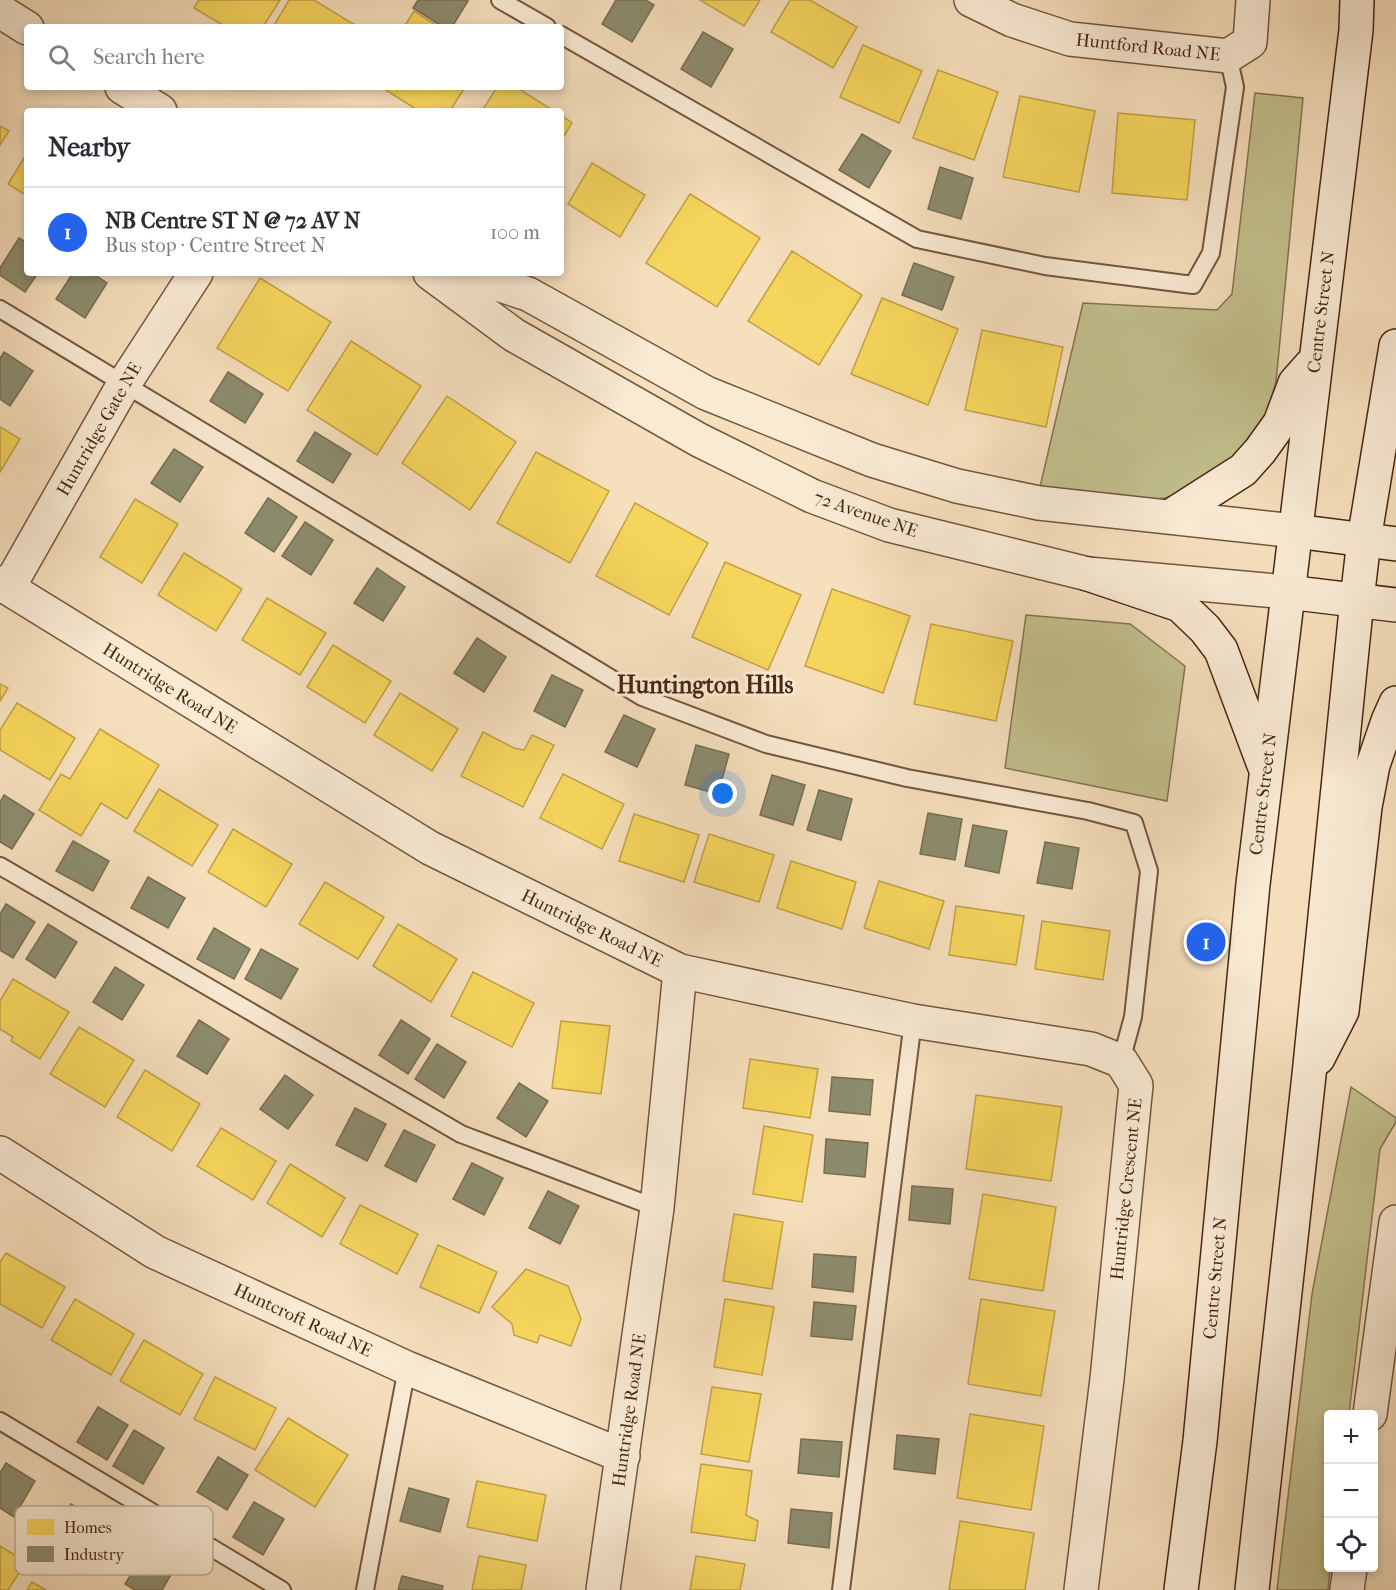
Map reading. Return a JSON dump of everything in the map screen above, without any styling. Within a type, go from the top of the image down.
[{"type":"street","name":"Huntford Road NE","points":[[971,0],[1013,10],[1070,39],[1228,56],[1250,42],[1253,0]]},
{"type":"street","name":"Centre Street N","points":[[1181,1590],[1200,1440],[1251,896],[1356,30],[1357,0]]},
{"type":"street","points":[[0,11],[24,26]]},
{"type":"street","points":[[127,90],[155,108]]},
{"type":"street","name":"Huntridge Gate NE","points":[[4,585],[124,384],[194,276]]},
{"type":"street","name":"72 Avenue NE","points":[[434,276],[514,335],[699,440],[812,496],[889,525],[1088,574],[1287,592],[1396,605]]},
{"type":"street","points":[[472,276],[528,294],[706,393],[872,460],[957,486],[1040,503],[1171,516],[1380,542]]},
{"type":"street","points":[[1252,1590],[1310,1075],[1357,600],[1380,542],[1395,357]]},
{"type":"street","points":[[1171,516],[1243,471],[1280,423],[1295,383],[1316,359]]},
{"type":"street","points":[[1088,574],[1180,605],[1205,629],[1221,650],[1266,770]]},
{"type":"street","name":"Huntridge Road NE","points":[[4,585],[430,848],[680,971],[657,1208],[603,1590]]},
{"type":"street","points":[[1310,1075],[1342,1011],[1367,796],[1373,765],[1396,703]]},
{"type":"street","points":[[680,971],[913,1021],[1091,1049],[1121,1061]]},
{"type":"street","name":"Huntridge Crescent NE","points":[[1081,1590],[1107,1379],[1136,1085],[1121,1061]]},
{"type":"street","name":"Huntcroft Road NE","points":[[0,1153],[155,1252],[407,1368],[623,1456]]},
{"type":"street","points":[[1372,1410],[1396,1222]]},
{"type":"street","points":[[1347,1590],[1349,1572]]},
{"type":"lane","points":[[500,0],[542,24]]},
{"type":"lane","points":[[564,37],[917,239],[1045,266],[1193,285],[1211,254],[1236,87],[1228,56]]},
{"type":"lane","points":[[0,309],[642,697],[766,744],[907,778],[1088,811],[1134,823],[1149,871],[1133,1017],[1121,1061]]},
{"type":"lane","points":[[0,866],[461,1134],[657,1208]]},
{"type":"lane","points":[[841,1590],[913,1021]]},
{"type":"lane","points":[[365,1590],[407,1368]]},
{"type":"lane","points":[[0,1421],[142,1506]]},
{"type":"lane","points":[[213,1549],[282,1590]]},
{"type":"shaded area","points":[[1255,93],[1303,98],[1276,382],[1265,420],[1246,449],[1207,484],[1165,498],[1125,502],[1040,487],[1083,303],[1217,310],[1232,294]]},
{"type":"shaded area","points":[[1026,615],[1130,624],[1185,666],[1167,801],[1005,768]]},
{"type":"shaded area","points":[[1351,1087],[1396,1118],[1396,1122],[1380,1149],[1349,1410],[1324,1410],[1324,1572],[1330,1572],[1328,1590],[1277,1590],[1312,1294]]},
{"type":"building: Homes","points":[[199,0],[280,0],[265,24],[221,24],[194,8]]},
{"type":"building: Homes","points":[[289,0],[314,0],[353,24],[275,24]]},
{"type":"building: Homes","points":[[700,0],[760,0],[744,26]]},
{"type":"building: Homes","points":[[790,0],[810,0],[857,27],[833,68],[771,32]]},
{"type":"building: Homes","points":[[414,11],[434,24],[406,24]]},
{"type":"building: Homes","points":[[863,45],[922,71],[899,123],[840,97]]},
{"type":"building: Homes","points":[[938,70],[998,92],[974,160],[913,138]]},
{"type":"building: Homes","points":[[386,90],[463,90],[452,108],[414,108]]},
{"type":"building: Homes","points":[[495,90],[521,90],[549,108],[484,108]]},
{"type":"building: Homes","points":[[1020,96],[1095,111],[1079,192],[1003,177]]},
{"type":"building: Homes","points":[[1118,113],[1195,120],[1187,200],[1112,193]]},
{"type":"building: Homes","points":[[564,117],[572,123],[564,136]]},
{"type":"building: Homes","points":[[0,126],[9,131],[0,145]]},
{"type":"building: Homes","points":[[24,158],[24,194],[8,184]]},
{"type":"building: Homes","points":[[592,163],[645,195],[620,237],[568,204]]},
{"type":"building: Homes","points":[[690,194],[760,238],[717,307],[646,263]]},
{"type":"building: Homes","points":[[792,251],[862,295],[819,365],[748,321]]},
{"type":"building: Homes","points":[[260,278],[331,322],[288,391],[217,348]]},
{"type":"building: Homes","points":[[882,298],[958,329],[928,405],[851,374]]},
{"type":"building: Homes","points":[[982,330],[1063,347],[1046,427],[965,410]]},
{"type":"building: Homes","points":[[351,341],[421,386],[377,455],[307,410]]},
{"type":"building: Homes","points":[[447,396],[516,442],[470,510],[402,463]]},
{"type":"building: Homes","points":[[0,427],[20,439],[0,472]]},
{"type":"building: Homes","points":[[536,452],[609,491],[570,563],[497,523]]},
{"type":"building: Homes","points":[[135,499],[178,524],[142,583],[100,557]]},
{"type":"building: Homes","points":[[635,503],[708,543],[669,615],[596,576]]},
{"type":"building: Homes","points":[[184,553],[242,589],[216,631],[158,595]]},
{"type":"building: Homes","points":[[725,562],[801,595],[768,670],[692,637]]},
{"type":"building: Homes","points":[[832,589],[910,616],[883,693],[805,666]]},
{"type":"building: Homes","points":[[267,598],[326,633],[300,675],[242,640]]},
{"type":"building: Homes","points":[[931,624],[1013,641],[996,721],[914,704]]},
{"type":"building: Homes","points":[[333,645],[391,681],[365,723],[307,687]]},
{"type":"building: Homes","points":[[0,684],[8,688],[0,701]]},
{"type":"building: Homes","points":[[400,693],[458,729],[432,771],[374,735]]},
{"type":"building: Homes","points":[[17,703],[75,738],[50,780],[0,750],[0,730]]},
{"type":"building: Homes","points":[[100,729],[159,765],[127,819],[101,803],[81,836],[39,810],[61,774],[70,779]]},
{"type":"building: Homes","points":[[483,732],[514,748],[524,750],[532,735],[554,745],[523,807],[461,776]]},
{"type":"building: Homes","points":[[563,774],[624,804],[602,849],[540,818]]},
{"type":"building: Homes","points":[[159,789],[218,825],[192,866],[134,831]]},
{"type":"building: Homes","points":[[634,814],[699,835],[684,882],[619,861]]},
{"type":"building: Homes","points":[[233,829],[292,864],[266,907],[208,872]]},
{"type":"building: Homes","points":[[709,834],[774,855],[759,902],[694,882]]},
{"type":"building: Homes","points":[[791,861],[856,882],[842,929],[777,908]]},
{"type":"building: Homes","points":[[879,881],[944,901],[929,949],[864,928]]},
{"type":"building: Homes","points":[[325,882],[384,917],[358,959],[299,924]]},
{"type":"building: Homes","points":[[956,906],[1024,916],[1016,965],[949,955]]},
{"type":"building: Homes","points":[[1042,921],[1110,931],[1103,980],[1035,969]]},
{"type":"building: Homes","points":[[398,924],[457,959],[431,1002],[373,966]]},
{"type":"building: Homes","points":[[473,972],[534,1003],[512,1047],[451,1016]]},
{"type":"building: Homes","points":[[13,979],[69,1012],[40,1059],[11,1041],[13,1037],[0,1029],[0,1001]]},
{"type":"building: Homes","points":[[561,1021],[610,1026],[601,1094],[552,1088]]},
{"type":"building: Homes","points":[[79,1027],[134,1060],[105,1107],[50,1074]]},
{"type":"building: Homes","points":[[750,1059],[818,1069],[810,1118],[743,1108]]},
{"type":"building: Homes","points":[[145,1070],[200,1104],[172,1151],[117,1117]]},
{"type":"building: Homes","points":[[976,1095],[1062,1107],[1051,1181],[966,1169]]},
{"type":"building: Homes","points":[[764,1126],[813,1135],[802,1202],[753,1194]]},
{"type":"building: Homes","points":[[221,1128],[276,1161],[253,1200],[197,1166]]},
{"type":"building: Homes","points":[[290,1164],[345,1198],[322,1237],[267,1203]]},
{"type":"building: Homes","points":[[983,1194],[1056,1207],[1043,1291],[969,1279]]},
{"type":"building: Homes","points":[[360,1205],[418,1234],[397,1274],[340,1244]]},
{"type":"building: Homes","points":[[734,1214],[783,1222],[772,1289],[723,1281]]},
{"type":"building: Homes","points":[[438,1245],[497,1272],[479,1313],[420,1287]]},
{"type":"building: Homes","points":[[6,1253],[65,1287],[42,1328],[0,1304],[0,1262]]},
{"type":"building: Homes","points":[[526,1269],[568,1286],[581,1319],[571,1346],[540,1335],[537,1343],[514,1335],[512,1324],[492,1307]]},
{"type":"building: Homes","points":[[75,1299],[134,1334],[111,1375],[51,1340]]},
{"type":"building: Homes","points":[[725,1299],[774,1307],[762,1375],[714,1367]]},
{"type":"building: Homes","points":[[981,1299],[1055,1311],[1041,1396],[968,1384]]},
{"type":"building: Homes","points":[[144,1340],[203,1374],[180,1415],[120,1381]]},
{"type":"building: Homes","points":[[215,1377],[276,1408],[255,1450],[194,1419]]},
{"type":"building: Homes","points":[[712,1387],[761,1394],[749,1462],[701,1454]]},
{"type":"building: Homes","points":[[970,1414],[1044,1426],[1031,1510],[957,1498]]},
{"type":"building: Homes","points":[[288,1418],[348,1455],[315,1507],[255,1470]]},
{"type":"building: Homes","points":[[701,1464],[752,1471],[746,1515],[758,1521],[755,1541],[691,1532]]},
{"type":"building: Homes","points":[[477,1481],[546,1495],[537,1541],[467,1527]]},
{"type":"building: Homes","points":[[960,1521],[1034,1533],[1025,1590],[949,1590]]},
{"type":"building: Homes","points":[[0,1546],[15,1555],[15,1575],[18,1575],[8,1590],[0,1590]]},
{"type":"building: Homes","points":[[479,1556],[526,1565],[521,1590],[472,1590]]},
{"type":"building: Homes","points":[[696,1556],[745,1564],[740,1590],[690,1590]]},
{"type":"building: Homes","points":[[32,1582],[46,1590],[27,1590]]},
{"type":"building: Industry","points":[[418,0],[468,1],[454,24],[438,24],[413,8]]},
{"type":"building: Industry","points":[[616,0],[646,0],[654,5],[632,42],[602,24]]},
{"type":"building: Industry","points":[[703,32],[733,49],[711,87],[681,69]]},
{"type":"building: Industry","points":[[862,134],[891,151],[869,188],[839,170]]},
{"type":"building: Industry","points":[[940,167],[973,178],[961,219],[928,209]]},
{"type":"building: Industry","points":[[19,238],[24,241],[24,276],[36,276],[25,292],[0,275],[0,268]]},
{"type":"building: Industry","points":[[914,263],[954,277],[942,310],[902,295]]},
{"type":"building: Industry","points":[[71,276],[96,276],[107,283],[85,318],[56,299]]},
{"type":"building: Industry","points":[[4,352],[33,371],[10,406],[0,399],[0,358]]},
{"type":"building: Industry","points":[[228,372],[263,394],[245,423],[210,401]]},
{"type":"building: Industry","points":[[315,432],[351,454],[333,483],[297,461]]},
{"type":"building: Industry","points":[[174,449],[203,467],[180,502],[151,483]]},
{"type":"building: Industry","points":[[268,498],[297,517],[274,552],[245,533]]},
{"type":"building: Industry","points":[[305,522],[333,540],[311,575],[282,556]]},
{"type":"building: Industry","points":[[377,568],[405,587],[383,621],[354,603]]},
{"type":"building: Industry","points":[[477,638],[506,657],[484,692],[454,673]]},
{"type":"building: Industry","points":[[552,675],[583,690],[565,727],[534,711]]},
{"type":"building: Industry","points":[[624,715],[655,729],[637,767],[605,752]]},
{"type":"building: Industry","points":[[696,745],[729,754],[718,794],[685,785]]},
{"type":"building: Industry","points":[[772,775],[805,785],[793,825],[760,815]]},
{"type":"building: Industry","points":[[819,790],[852,799],[841,840],[807,830]]},
{"type":"building: Industry","points":[[4,795],[34,814],[12,849],[0,842],[0,802]]},
{"type":"building: Industry","points":[[928,813],[962,819],[955,860],[920,854]]},
{"type":"building: Industry","points":[[973,825],[1007,831],[999,873],[965,866]]},
{"type":"building: Industry","points":[[73,841],[109,861],[93,891],[56,871]]},
{"type":"building: Industry","points":[[1045,842],[1079,848],[1072,889],[1037,883]]},
{"type":"building: Industry","points":[[148,877],[185,898],[168,928],[131,908]]},
{"type":"building: Industry","points":[[6,904],[35,922],[13,958],[0,950],[0,914]]},
{"type":"building: Industry","points":[[48,924],[77,942],[55,978],[26,959]]},
{"type":"building: Industry","points":[[214,928],[250,949],[234,979],[197,959]]},
{"type":"building: Industry","points":[[261,949],[298,969],[281,999],[245,979]]},
{"type":"building: Industry","points":[[115,967],[144,985],[122,1020],[93,1002]]},
{"type":"building: Industry","points":[[199,1020],[229,1039],[207,1074],[177,1056]]},
{"type":"building: Industry","points":[[401,1020],[430,1039],[408,1074],[379,1055]]},
{"type":"building: Industry","points":[[437,1044],[466,1062],[444,1098],[415,1079]]},
{"type":"building: Industry","points":[[285,1075],[313,1095],[288,1129],[260,1109]]},
{"type":"building: Industry","points":[[832,1077],[873,1080],[870,1115],[829,1111]]},
{"type":"building: Industry","points":[[519,1083],[548,1101],[526,1137],[497,1118]]},
{"type":"building: Industry","points":[[355,1108],[386,1124],[367,1161],[336,1145]]},
{"type":"building: Industry","points":[[404,1130],[435,1145],[416,1182],[385,1166]]},
{"type":"building: Industry","points":[[826,1139],[868,1143],[865,1177],[824,1173]]},
{"type":"building: Industry","points":[[472,1163],[503,1178],[484,1215],[453,1199]]},
{"type":"building: Industry","points":[[912,1186],[953,1189],[950,1224],[909,1220]]},
{"type":"building: Industry","points":[[548,1191],[579,1206],[560,1244],[529,1228]]},
{"type":"building: Industry","points":[[814,1254],[856,1257],[853,1292],[812,1287]]},
{"type":"building: Industry","points":[[814,1302],[856,1306],[852,1340],[811,1336]]},
{"type":"building: Industry","points":[[98,1407],[128,1425],[107,1460],[77,1442]]},
{"type":"building: Industry","points":[[134,1430],[164,1448],[143,1484],[113,1466]]},
{"type":"building: Industry","points":[[897,1435],[939,1439],[935,1474],[894,1469]]},
{"type":"building: Industry","points":[[801,1439],[842,1442],[839,1477],[798,1473]]},
{"type":"building: Industry","points":[[218,1457],[248,1475],[227,1510],[197,1492]]},
{"type":"building: Industry","points":[[6,1463],[35,1481],[20,1506],[15,1506],[14,1517],[0,1508],[0,1473]]},
{"type":"building: Industry","points":[[409,1488],[449,1499],[440,1532],[400,1521]]},
{"type":"building: Industry","points":[[254,1502],[284,1519],[263,1555],[233,1537]]},
{"type":"building: Industry","points":[[791,1509],[832,1513],[829,1548],[788,1543]]},
{"type":"building: Industry","points":[[131,1575],[171,1575],[162,1590],[135,1590],[125,1584]]},
{"type":"building: Industry","points":[[402,1576],[443,1586],[442,1590],[398,1590]]},
{"type":"place","name":"NB Centre ST N @ 72 AV N","points":[[1206,942]]},
{"type":"district","name":"Huntington Hills","points":[[705,685]]}]
